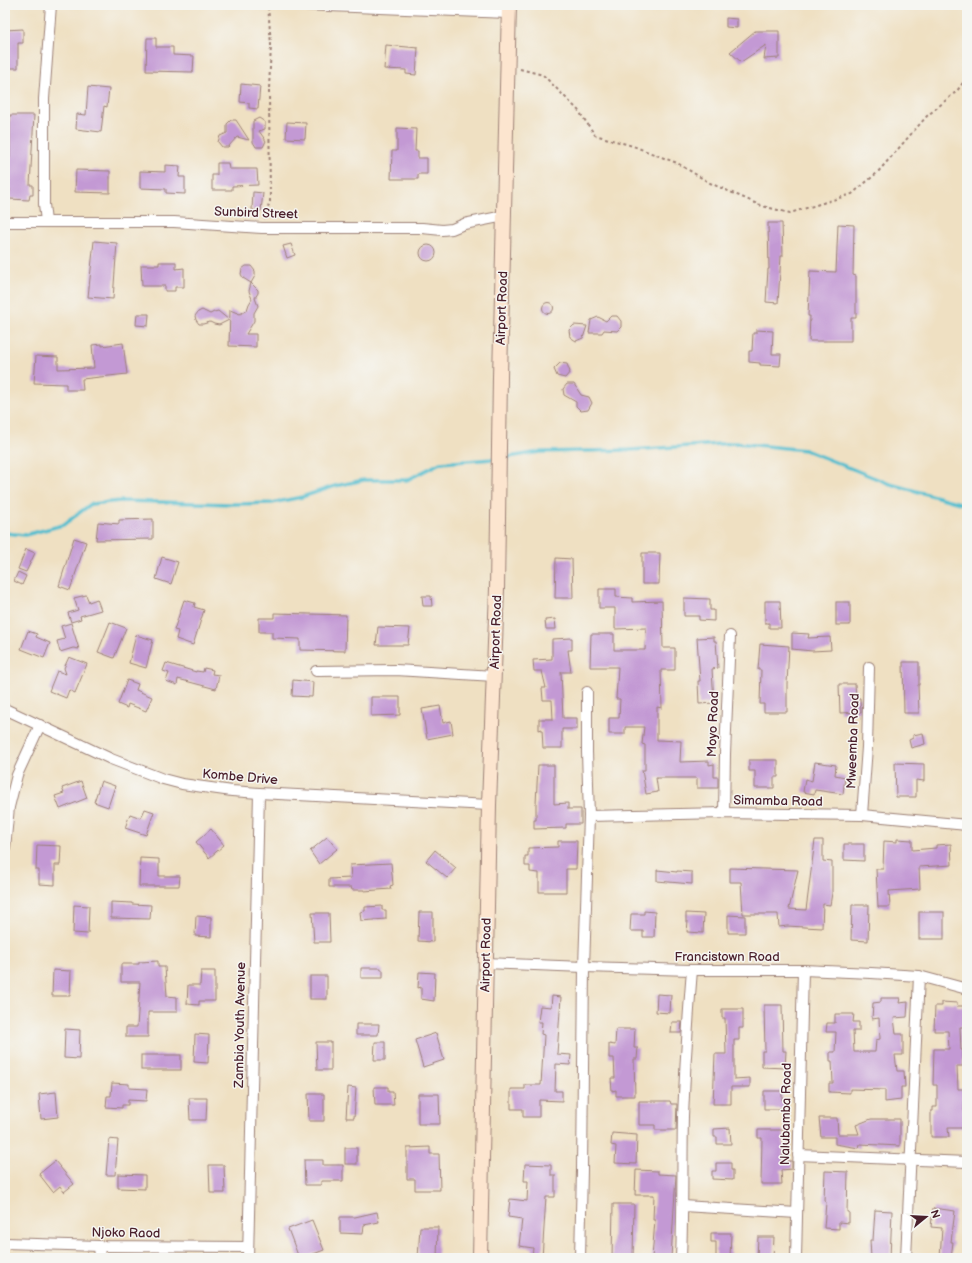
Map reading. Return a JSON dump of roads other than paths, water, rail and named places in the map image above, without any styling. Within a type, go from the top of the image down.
[{"type":"street","points":[[46,222],[44,204],[44,99],[51,5]]},
{"type":"street","points":[[303,5],[508,9]]},
{"type":"street","name":"Airport Road","points":[[480,1258],[489,805],[497,590],[508,9]]},
{"type":"street","name":"Sunbird Street","points":[[5,222],[174,222],[262,228],[415,228],[442,230],[452,229],[464,224],[504,216]]},
{"type":"street","name":"Moyo Road","points":[[724,813],[730,636]]},
{"type":"street","name":"Mweemba Road","points":[[862,815],[867,747],[869,667]]},
{"type":"street","points":[[316,671],[396,670],[494,676]]},
{"type":"street","points":[[580,1258],[584,968],[589,816],[587,692]]},
{"type":"street","name":"Kombe Drive","points":[[5,709],[111,759],[163,780],[182,784],[259,793],[489,805]]},
{"type":"street","points":[[5,848],[9,806],[17,775],[40,725]]},
{"type":"street","name":"Zambia Youth Avenue","points":[[248,1258],[259,793]]},
{"type":"street","name":"Simamba Road","points":[[589,816],[724,813],[862,815],[967,825]]},
{"type":"street","name":"Francistown Road","points":[[486,963],[584,968],[803,970],[919,976],[967,989]]},
{"type":"street","points":[[681,1258],[683,1206],[683,1117],[686,1048],[692,970]]},
{"type":"street","name":"Nalubamba Road","points":[[796,1258],[803,970]]},
{"type":"street","points":[[906,1258],[919,976]]},
{"type":"street","points":[[798,1155],[967,1162]]},
{"type":"street","points":[[683,1206],[797,1213]]},
{"type":"street","name":"Njoko Raod","points":[[5,1243],[98,1246],[248,1247]]},
{"type":"street","points":[[98,1246],[100,1258]]},
{"type":"waterway","points":[[509,457],[540,452],[630,450],[736,443],[805,450],[890,484],[967,505]]},
{"type":"waterway","points":[[5,533],[25,535],[63,525],[91,504],[121,501],[233,504],[272,503],[302,497],[335,486],[364,480],[407,480],[440,463],[493,459]]}]
